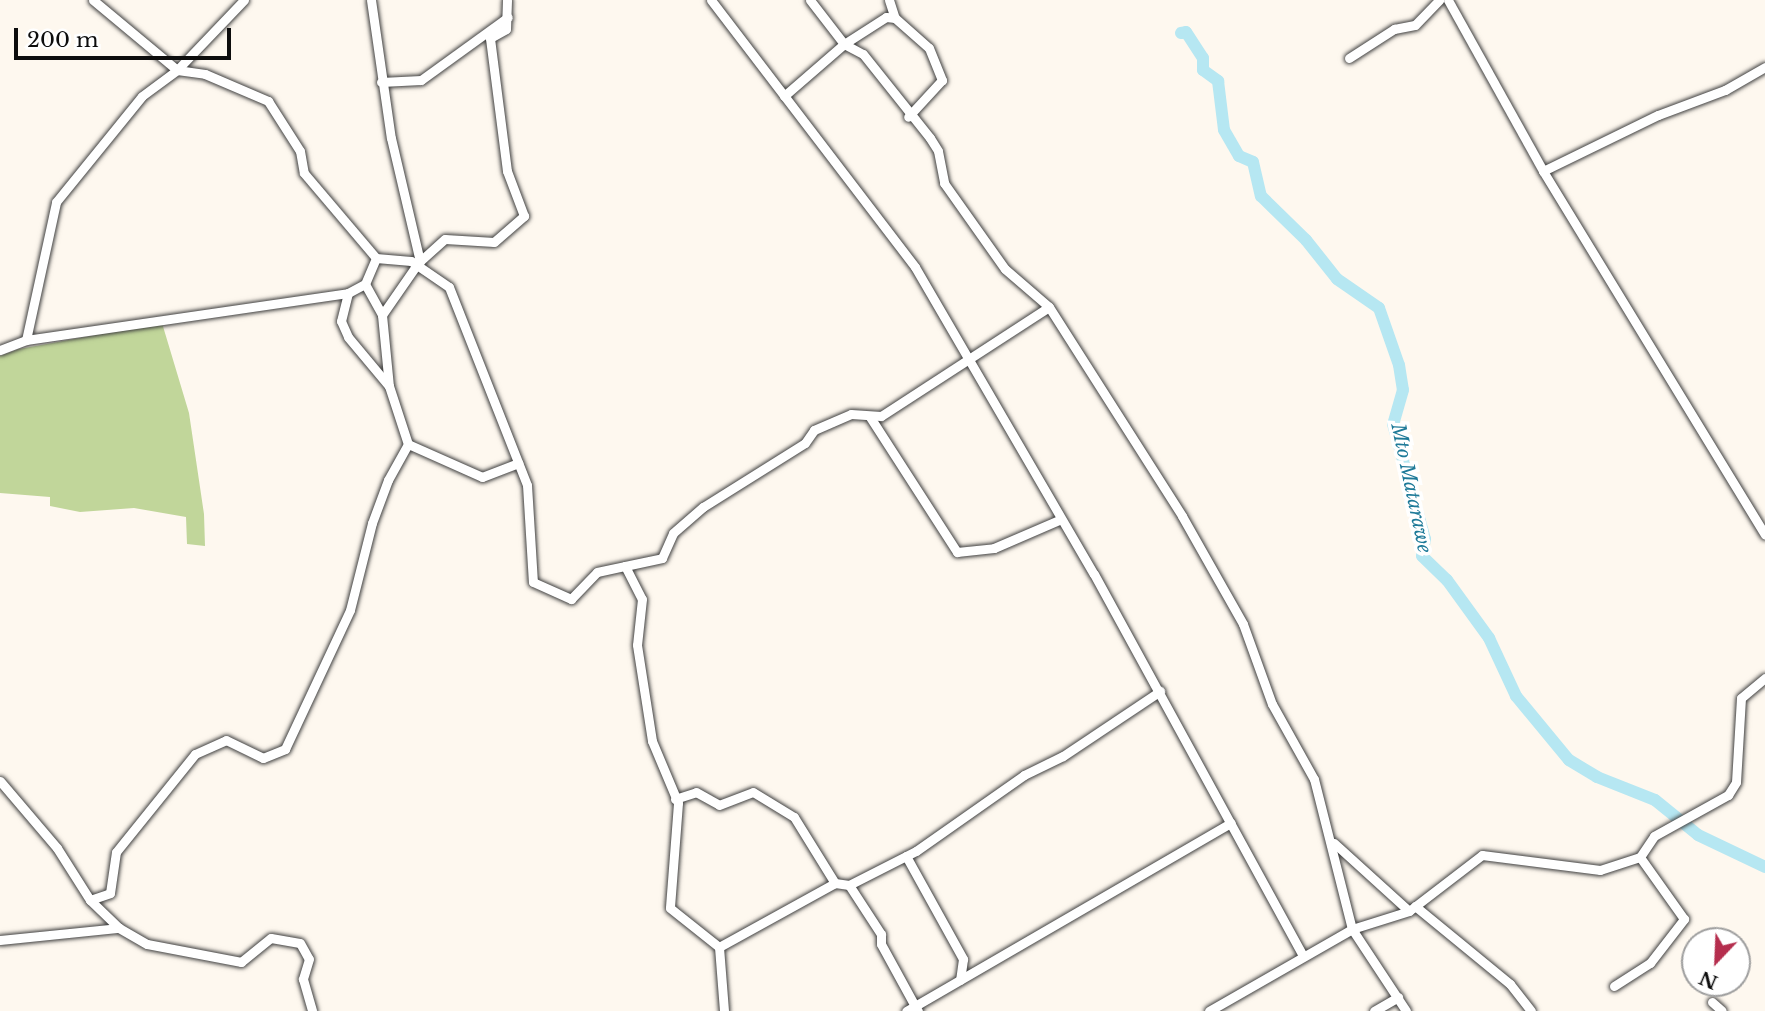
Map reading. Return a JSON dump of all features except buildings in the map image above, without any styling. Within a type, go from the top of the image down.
[{"type":"street","points":[[93,0],[177,70],[205,74],[268,101],[300,151],[304,173],[376,258],[419,263]]},
{"type":"street","points":[[26,340],[56,202],[142,96],[177,70],[244,0]]},
{"type":"street","points":[[372,0],[381,82],[419,263],[426,276],[449,287],[518,463],[528,494],[533,582],[571,599],[597,572],[662,558],[673,533],[703,507],[805,443],[814,430],[851,414],[881,416],[1048,307]]},
{"type":"street","points":[[382,315],[419,263],[445,239],[495,242],[524,216],[508,171],[489,38],[506,29],[507,0]]},
{"type":"street","points":[[711,0],[915,267],[1160,691],[1303,955]]},
{"type":"street","points":[[889,0],[895,18],[929,48],[942,80],[908,117]]},
{"type":"street","points":[[1349,58],[1394,29],[1415,25],[1439,0]]},
{"type":"street","points":[[1448,0],[1543,172],[1765,534]]},
{"type":"street","points":[[812,1],[844,44],[863,54],[908,117],[930,138],[944,183],[1005,269],[1048,307],[1229,598],[1272,704],[1314,779],[1352,929],[1406,1011]]},
{"type":"street","points":[[381,82],[421,80],[508,17]]},
{"type":"street","points":[[784,96],[844,44],[886,17],[895,18]]},
{"type":"street","points":[[1543,172],[1658,115],[1725,90],[1765,67]]},
{"type":"street","points":[[0,350],[26,340],[348,292],[365,285],[376,258]]},
{"type":"street","points":[[90,900],[110,893],[116,852],[195,754],[226,740],[263,758],[285,749],[350,610],[372,523],[388,480],[408,444],[389,386],[382,315],[365,285]]},
{"type":"street","points":[[348,292],[341,321],[344,329],[389,386]]},
{"type":"street","points":[[870,417],[957,552],[994,548],[1061,519]]},
{"type":"street","points":[[408,444],[482,477],[518,463]]},
{"type":"street","points":[[625,566],[642,599],[637,645],[652,741],[675,799],[670,908],[719,947],[724,1011]]},
{"type":"street","points":[[1209,1011],[1352,929],[1412,909],[1482,855],[1600,870],[1640,857],[1654,836],[1728,795],[1736,782],[1741,698],[1765,678]]},
{"type":"street","points":[[719,947],[835,883],[849,886],[906,856],[1024,775],[1063,756],[1160,691]]},
{"type":"street","points":[[0,781],[57,848],[90,900],[119,929],[147,944],[241,962],[271,938],[300,943],[309,959],[303,979],[312,1011]]},
{"type":"street","points":[[675,799],[696,792],[719,805],[753,792],[794,817],[835,883]]},
{"type":"street","points":[[849,886],[881,934],[881,944],[913,1009],[1231,823]]},
{"type":"street","points":[[1332,842],[1412,909],[1510,984],[1531,1011]]},
{"type":"street","points":[[906,856],[963,959],[960,980]]},
{"type":"street","points":[[1614,986],[1650,963],[1684,919],[1640,857]]},
{"type":"street","points":[[0,940],[119,929]]},
{"type":"street","points":[[1374,1011],[1398,997]]},
{"type":"street","points":[[1713,1002],[1722,1011]]},
{"type":"green space","points":[[162,323],[189,413],[204,514],[205,546],[187,544],[186,517],[134,508],[80,512],[50,506],[50,497],[0,493],[0,356],[19,349]]},
{"type":"waterway","name":"Mto Matarawe","points":[[1181,33],[1186,32],[1203,58],[1203,70],[1218,81],[1224,130],[1239,156],[1253,162],[1261,196],[1306,240],[1337,279],[1379,308],[1399,365],[1403,390],[1393,424],[1425,539],[1422,556],[1447,580],[1489,638],[1516,696],[1569,760],[1597,777],[1655,800],[1698,835],[1765,867]]}]
